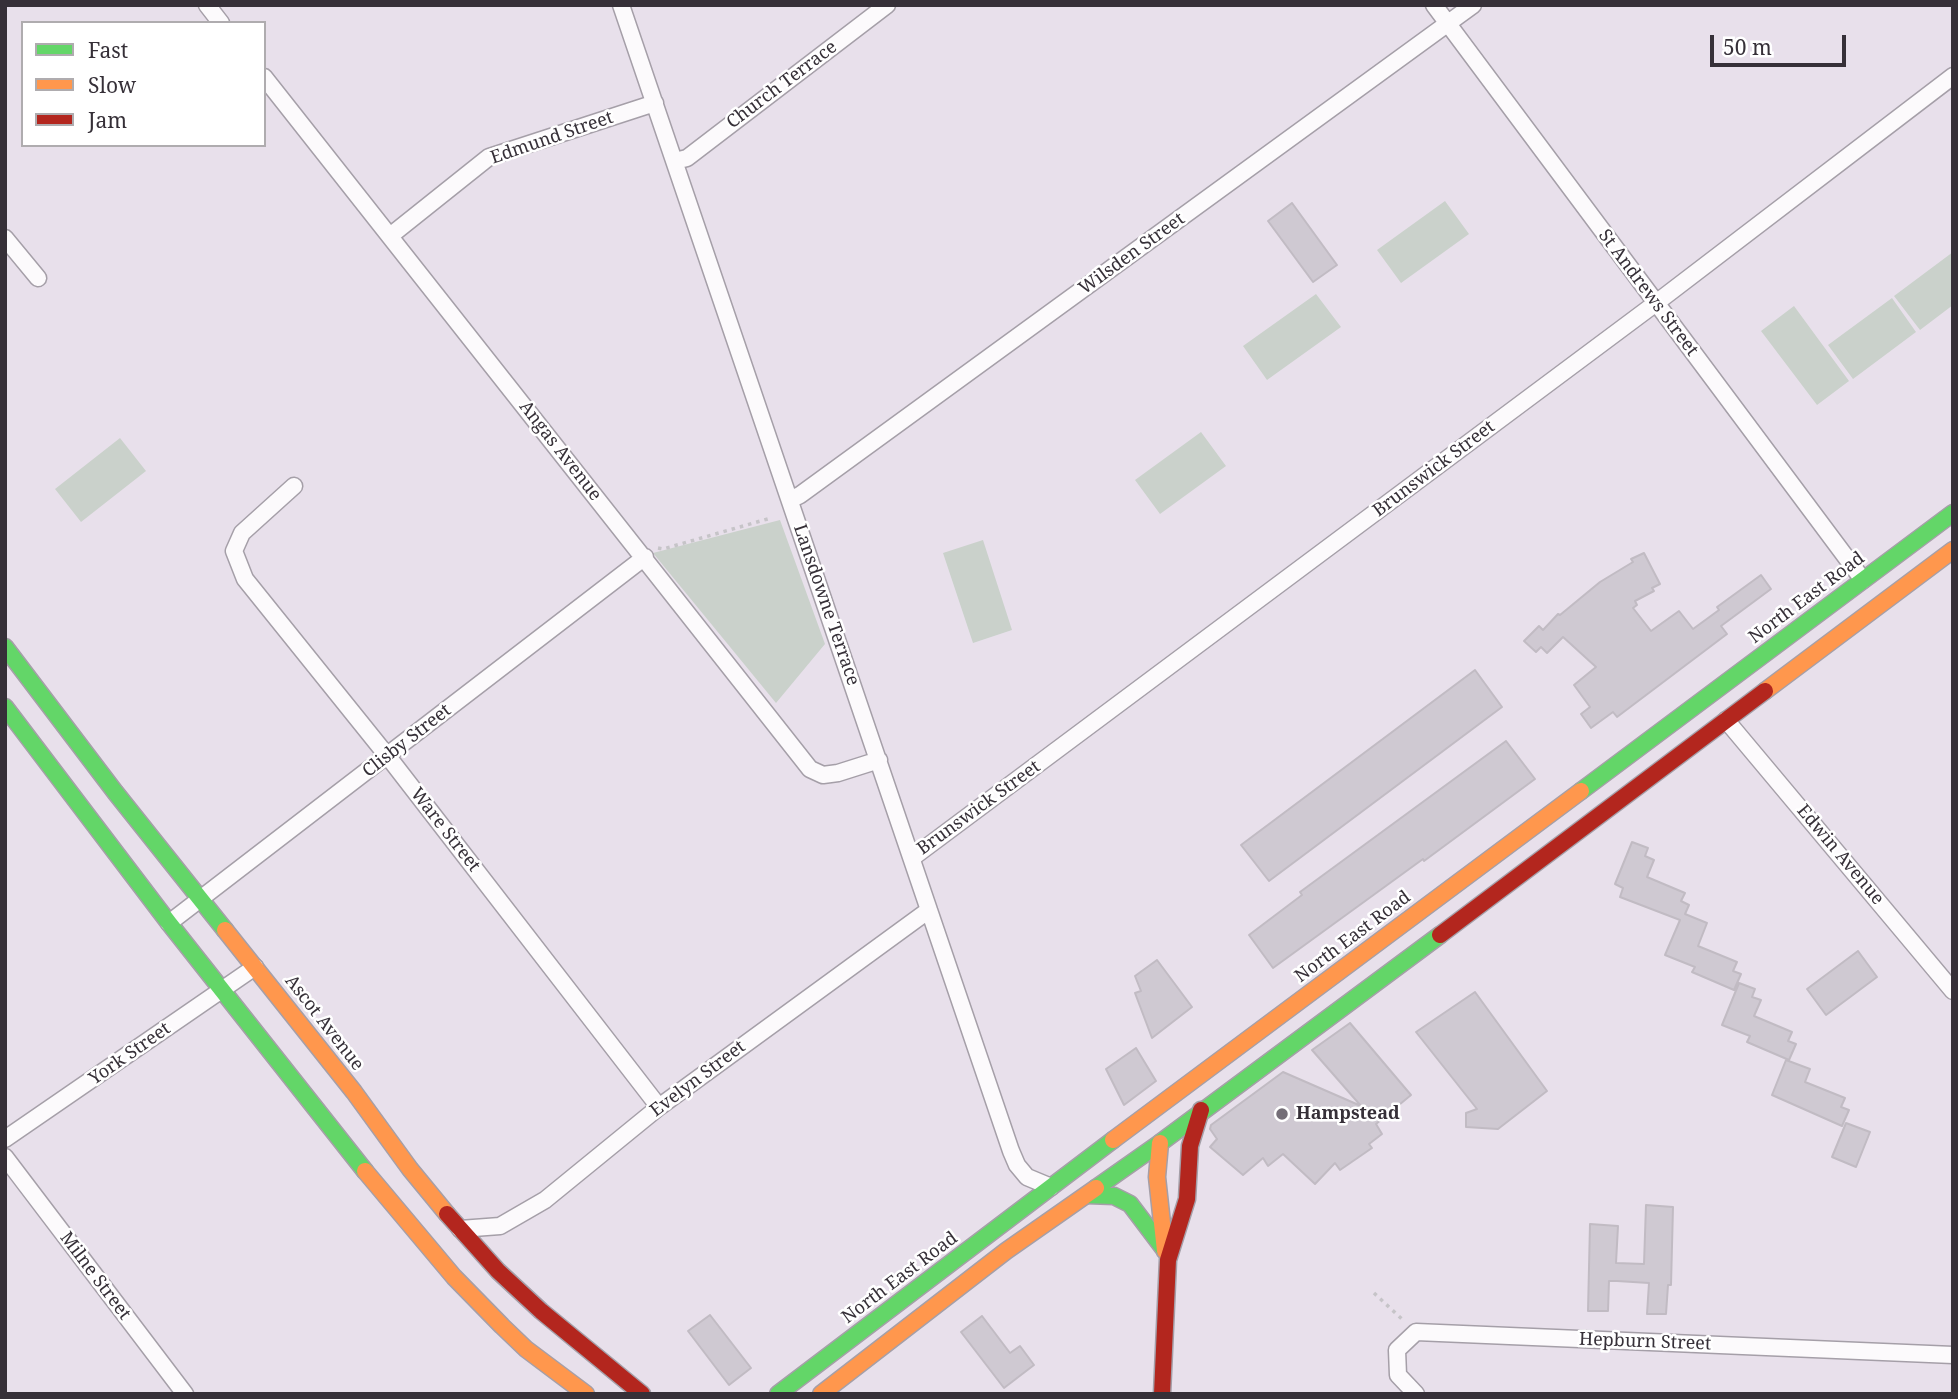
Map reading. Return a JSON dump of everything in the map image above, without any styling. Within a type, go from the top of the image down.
[{"type":"main road","name":"North East Road","points":[[778,1394],[1953,513]]},
{"type":"main road","points":[[821,1394],[1006,1251],[1160,1143],[1953,550]]},
{"type":"main road","points":[[1863,580],[1880,604]]},
{"type":"main road","name":"Ascot Avenue","points":[[5,647],[115,792],[460,1229],[498,1271],[533,1303],[642,1394]]},
{"type":"main road","points":[[5,708],[169,923],[400,1214],[454,1277],[526,1349],[586,1394]]},
{"type":"main road","points":[[1162,1394],[1166,1254],[1157,1177],[1160,1143],[1177,1093]]},
{"type":"main road","points":[[1166,1254],[1187,1199],[1190,1146],[1201,1110]]},
{"type":"main road","points":[[1087,1195],[1114,1196],[1130,1204],[1166,1254]]},
{"type":"street","points":[[207,5],[219,21]]},
{"type":"street","name":"Lansdowne Terrace","points":[[621,5],[1017,1165],[1027,1177],[1051,1187]]},
{"type":"street","name":"Church Terrace","points":[[674,161],[687,158],[887,5]]},
{"type":"street","name":"St Andrews Street","points":[[1434,5],[1863,580]]},
{"type":"street","name":"Wilsden Street","points":[[790,500],[1473,5]]},
{"type":"street","name":"Brunswick Street","points":[[912,858],[1656,303],[1953,76]]},
{"type":"street","name":"Angas Avenue","points":[[266,80],[390,236],[649,552],[810,769],[822,775],[838,773],[879,760]]},
{"type":"street","name":"Edmund Street","points":[[390,236],[489,157],[654,103]]},
{"type":"street","points":[[5,237],[38,278]]},
{"type":"street","name":"Ware Street","points":[[294,486],[242,533],[234,551],[245,579],[388,756],[659,1107]]},
{"type":"street","name":"Clisby Street","points":[[169,923],[649,552]]},
{"type":"street","name":"Edwin Avenue","points":[[1727,720],[1953,991]]},
{"type":"street","name":"Evelyn Street","points":[[460,1229],[500,1226],[545,1200],[659,1107],[929,909]]},
{"type":"street","name":"York Street","points":[[5,1139],[255,967]]},
{"type":"street","name":"Milne Street","points":[[5,1157],[185,1394]]},
{"type":"street","points":[[1416,1332],[1397,1350],[1398,1376],[1416,1394]]},
{"type":"street","name":"Hepburn Street","points":[[1416,1332],[1953,1355]]},
{"type":"path","points":[[649,552],[771,519]]},
{"type":"path","points":[[1374,1293],[1416,1332]]},
{"type":"shaded area","points":[[1445,201],[1469,234],[1401,283],[1377,250]]},
{"type":"shaded area","points":[[1953,252],[1953,305],[1920,330],[1894,296]]},
{"type":"shaded area","points":[[1316,294],[1341,327],[1267,380],[1243,346]]},
{"type":"shaded area","points":[[1892,298],[1916,332],[1853,379],[1828,345]]},
{"type":"shaded area","points":[[1794,306],[1849,381],[1817,405],[1761,331]]},
{"type":"shaded area","points":[[1201,432],[1226,466],[1160,514],[1135,480]]},
{"type":"shaded area","points":[[120,438],[146,471],[81,522],[55,489]]},
{"type":"shaded area","points":[[780,520],[825,644],[776,703],[653,553]]},
{"type":"shaded area","points":[[983,540],[1012,630],[973,643],[943,553]]},
{"type":"building","points":[[1292,203],[1337,265],[1313,282],[1268,221]]},
{"type":"building","points":[[1644,553],[1660,584],[1652,588],[1654,591],[1635,601],[1637,605],[1633,608],[1651,631],[1679,611],[1693,629],[1719,610],[1717,607],[1761,575],[1771,589],[1721,626],[1727,634],[1617,717],[1613,712],[1591,728],[1581,714],[1590,707],[1574,685],[1596,667],[1563,637],[1547,653],[1541,647],[1536,652],[1524,641],[1539,626],[1543,630],[1558,614],[1600,582],[1633,562],[1631,559]]},
{"type":"building","points":[[1475,670],[1502,707],[1269,881],[1241,845]]},
{"type":"building","points":[[1506,741],[1535,779],[1273,968],[1249,935],[1302,895],[1300,892]]},
{"type":"building","points":[[1632,842],[1648,848],[1645,856],[1654,860],[1647,877],[1685,893],[1681,901],[1689,905],[1685,914],[1707,923],[1698,946],[1737,962],[1733,971],[1741,974],[1734,990],[1692,972],[1695,967],[1665,955],[1680,920],[1620,897],[1623,888],[1615,884]]},
{"type":"building","points":[[1858,951],[1877,977],[1826,1015],[1807,989]]},
{"type":"building","points":[[1157,960],[1192,1007],[1152,1038],[1135,993],[1141,991],[1135,976]]},
{"type":"building","points":[[1739,983],[1755,989],[1752,997],[1761,1000],[1754,1016],[1792,1032],[1788,1041],[1796,1044],[1789,1060],[1747,1042],[1750,1036],[1722,1025]]},
{"type":"building","points":[[1475,992],[1547,1091],[1498,1129],[1466,1127],[1466,1113],[1477,1109],[1416,1032]]},
{"type":"building","points":[[1350,1023],[1411,1095],[1376,1124],[1382,1134],[1369,1144],[1372,1148],[1340,1170],[1335,1163],[1315,1184],[1283,1154],[1268,1166],[1263,1158],[1243,1175],[1210,1147],[1217,1139],[1210,1129],[1211,1125],[1283,1072],[1361,1106],[1312,1050]]},
{"type":"building","points":[[1136,1048],[1156,1081],[1124,1105],[1106,1069]]},
{"type":"building","points":[[1786,1060],[1810,1069],[1805,1082],[1845,1098],[1841,1107],[1849,1110],[1842,1126],[1772,1095]]},
{"type":"building","points":[[1846,1123],[1870,1132],[1856,1167],[1832,1157]]},
{"type":"building","points":[[1646,1205],[1673,1207],[1671,1285],[1668,1285],[1666,1314],[1647,1314],[1649,1283],[1617,1281],[1609,1281],[1608,1311],[1588,1311],[1590,1224],[1618,1226],[1616,1263],[1644,1264]]},
{"type":"building","points":[[710,1315],[751,1368],[729,1385],[688,1331]]},
{"type":"building","points":[[982,1316],[1010,1353],[1020,1346],[1034,1365],[1004,1388],[961,1332]]},
{"type":"traffic: fast","points":[[1581,791],[1953,513]]},
{"type":"traffic: fast","points":[[5,647],[115,792],[225,930]]},
{"type":"traffic: fast","points":[[5,707],[169,923],[365,1171]]},
{"type":"traffic: fast","points":[[1096,1188],[1440,935]]},
{"type":"traffic: fast","points":[[778,1394],[1113,1140]]},
{"type":"traffic: fast","points":[[1087,1195],[1114,1196],[1130,1204],[1164,1249]]},
{"type":"traffic: slow","points":[[1765,691],[1953,550]]},
{"type":"traffic: slow","points":[[1113,1140],[1581,791]]},
{"type":"traffic: slow","points":[[225,930],[447,1214]]},
{"type":"traffic: slow","points":[[1160,1143],[1157,1177],[1165,1251]]},
{"type":"traffic: slow","points":[[365,1171],[454,1277],[502,1326],[526,1349],[586,1394]]},
{"type":"traffic: slow","points":[[821,1394],[1006,1251],[1096,1188]]},
{"type":"traffic: jam","points":[[1440,935],[1765,691]]},
{"type":"traffic: jam","points":[[1162,1394],[1168,1260],[1187,1199],[1190,1146],[1201,1110]]},
{"type":"traffic: jam","points":[[447,1214],[498,1271],[541,1311],[642,1394]]},
{"type":"place","name":"Hampstead","points":[[1282,1114]]}]
